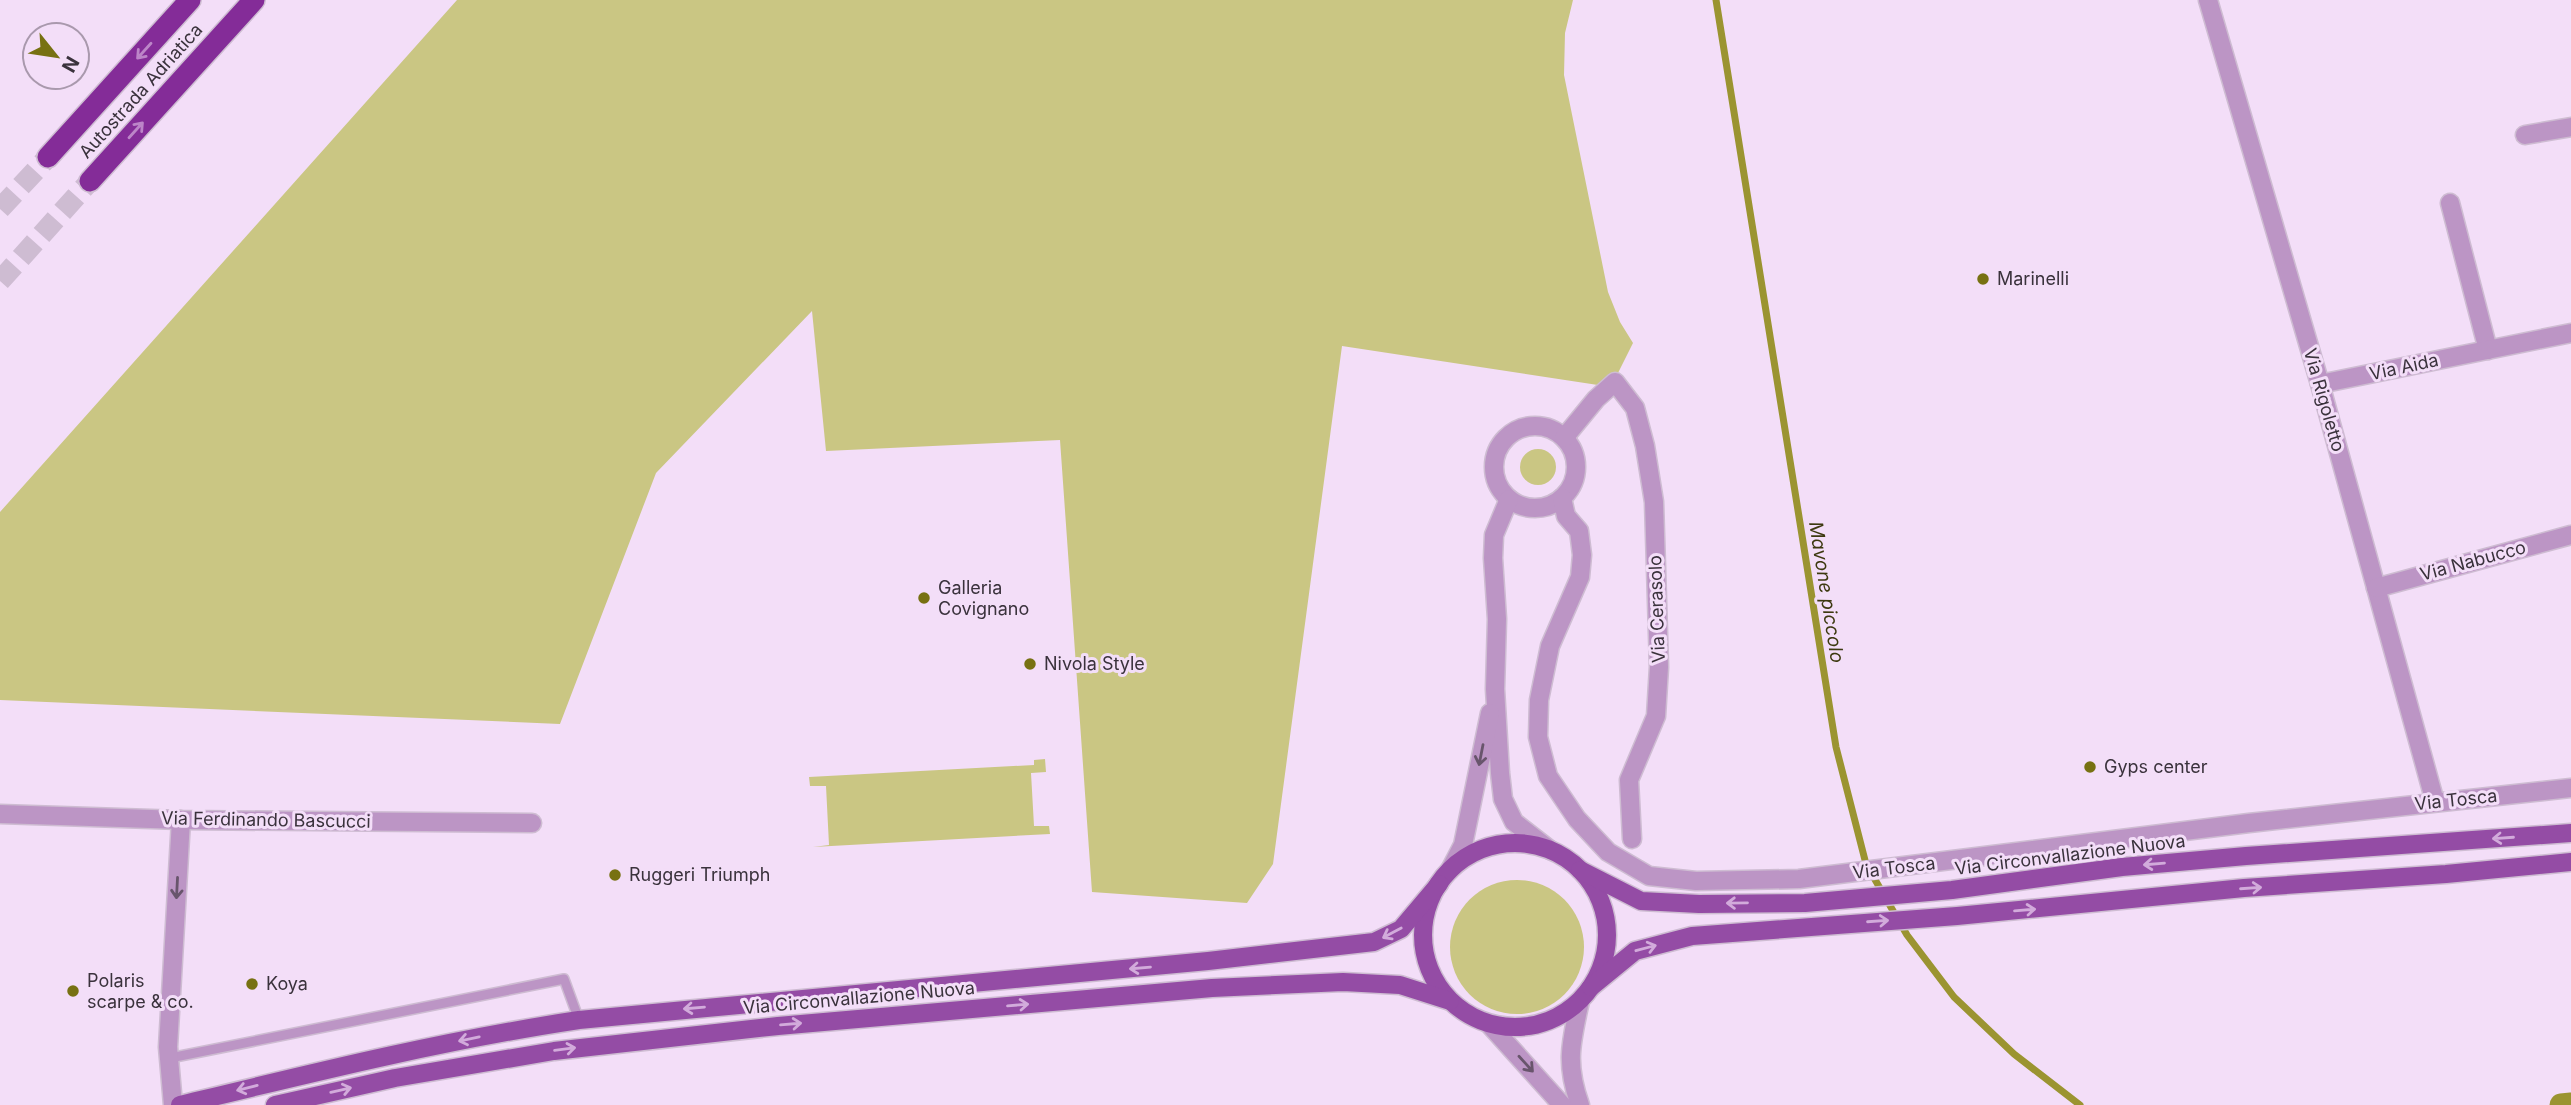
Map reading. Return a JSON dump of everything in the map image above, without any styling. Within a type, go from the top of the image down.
[{"type":"highway","name":"Autostrada Adriatica","points":[[47,157],[190,0]]},
{"type":"highway","name":"Autostrada Adriatica","points":[[90,181],[254,0]]},
{"type":"main road","name":"Via Circonvallazione Nuova","points":[[1580,870],[1641,901],[1699,904],[1805,903],[1952,890],[2122,867],[2571,834]]},
{"type":"main road","points":[[1586,994],[1603,962],[1607,935],[1600,900],[1580,870],[1567,859],[1533,845],[1497,845],[1464,859],[1444,877],[1425,918],[1423,936],[1425,954],[1434,979],[1461,1011],[1489,1024],[1505,1027],[1538,1025],[1567,1011],[1635,951],[1692,936],[1957,916],[2244,888],[2571,862]]},
{"type":"main road","name":"Via Circonvallazione Nuova","points":[[180,1105],[339,1066],[518,1029],[579,1020],[1208,961],[1374,942],[1401,929],[1444,877]]},
{"type":"main road","name":"Via Circonvallazione Nuova","points":[[275,1105],[395,1078],[554,1051],[819,1022],[1212,988],[1343,982],[1399,985],[1450,1001]]},
{"type":"street","name":"Via Rigoletto","points":[[2208,0],[2320,384],[2435,802]]},
{"type":"street","points":[[2525,135],[2571,127]]},
{"type":"street","points":[[2450,203],[2488,350]]},
{"type":"street","name":"Via Aida","points":[[2320,384],[2571,333]]},
{"type":"street","name":"Via Cerasolo","points":[[1564,438],[1596,399],[1615,382],[1635,408],[1645,446],[1654,502],[1659,667],[1656,716],[1629,780],[1632,839]]},
{"type":"street","points":[[1528,426],[1541,426],[1553,430],[1572,448],[1576,475],[1562,498],[1552,504],[1530,508],[1509,499],[1500,489],[1494,463],[1505,440],[1515,431],[1528,426]]},
{"type":"street","name":"Via Tosca","points":[[1562,498],[1566,516],[1578,531],[1582,555],[1580,577],[1549,646],[1539,700],[1538,737],[1548,776],[1577,819],[1608,852],[1649,876],[1696,881],[1799,879],[2249,823],[2571,788]]},
{"type":"street","points":[[1509,499],[1494,535],[1493,558],[1497,619],[1494,688],[1503,799],[1514,822],[1550,850]]},
{"type":"street","name":"Via Nabucco","points":[[2376,588],[2571,535]]},
{"type":"street","points":[[1444,877],[1463,845],[1494,688]]},
{"type":"street","name":"Via Ferdinando Bascucci","points":[[0,814],[181,820],[532,823]]},
{"type":"street","points":[[173,1105],[168,1047],[181,820]]},
{"type":"street","points":[[1580,1105],[1570,1069],[1570,1049],[1586,994]]},
{"type":"street","points":[[1489,1024],[1562,1105]]},
{"type":"lane","points":[[170,1058],[564,979],[579,1020]]},
{"type":"shaded area","points":[[457,0],[1573,0],[1565,33],[1564,75],[1608,292],[1620,322],[1633,343],[1611,387],[1342,346],[1273,864],[1247,903],[1092,892],[1060,440],[826,451],[812,311],[656,473],[560,724],[0,700],[0,512]]},
{"type":"shaded area","points":[[1538,449],[1551,454],[1556,467],[1551,480],[1538,485],[1525,480],[1520,467],[1525,454]]},
{"type":"shaded area","points":[[1045,759],[1046,772],[1031,773],[1034,826],[1049,826],[1050,834],[813,847],[829,845],[826,786],[810,786],[809,777],[1034,765],[1034,760]]},
{"type":"shaded area","points":[[1517,880],[1543,885],[1565,899],[1579,921],[1584,947],[1579,973],[1565,995],[1543,1009],[1517,1014],[1491,1009],[1469,995],[1455,973],[1450,947],[1455,921],[1469,899],[1491,885]]},
{"type":"waterway","name":"Mavone piccolo","points":[[1716,0],[1836,747],[1866,864],[1907,935],[1954,997],[2014,1054],[2080,1105]]},
{"type":"waterway","points":[[2561,1105],[2571,1104]]},
{"type":"tunnel","points":[[0,209],[48,157]]},
{"type":"tunnel","points":[[0,281],[90,181]]},
{"type":"place","name":"Marinelli","points":[[1983,279]]},
{"type":"place","name":"Galleria Covignano","points":[[924,598]]},
{"type":"place","name":"Nivola Style","points":[[1030,664]]},
{"type":"place","name":"Gyps center","points":[[2090,767]]},
{"type":"place","name":"Ruggeri Triumph","points":[[615,875]]},
{"type":"place","name":"Koya","points":[[252,984]]},
{"type":"place","name":"Polaris scarpe & co.","points":[[73,991]]}]
